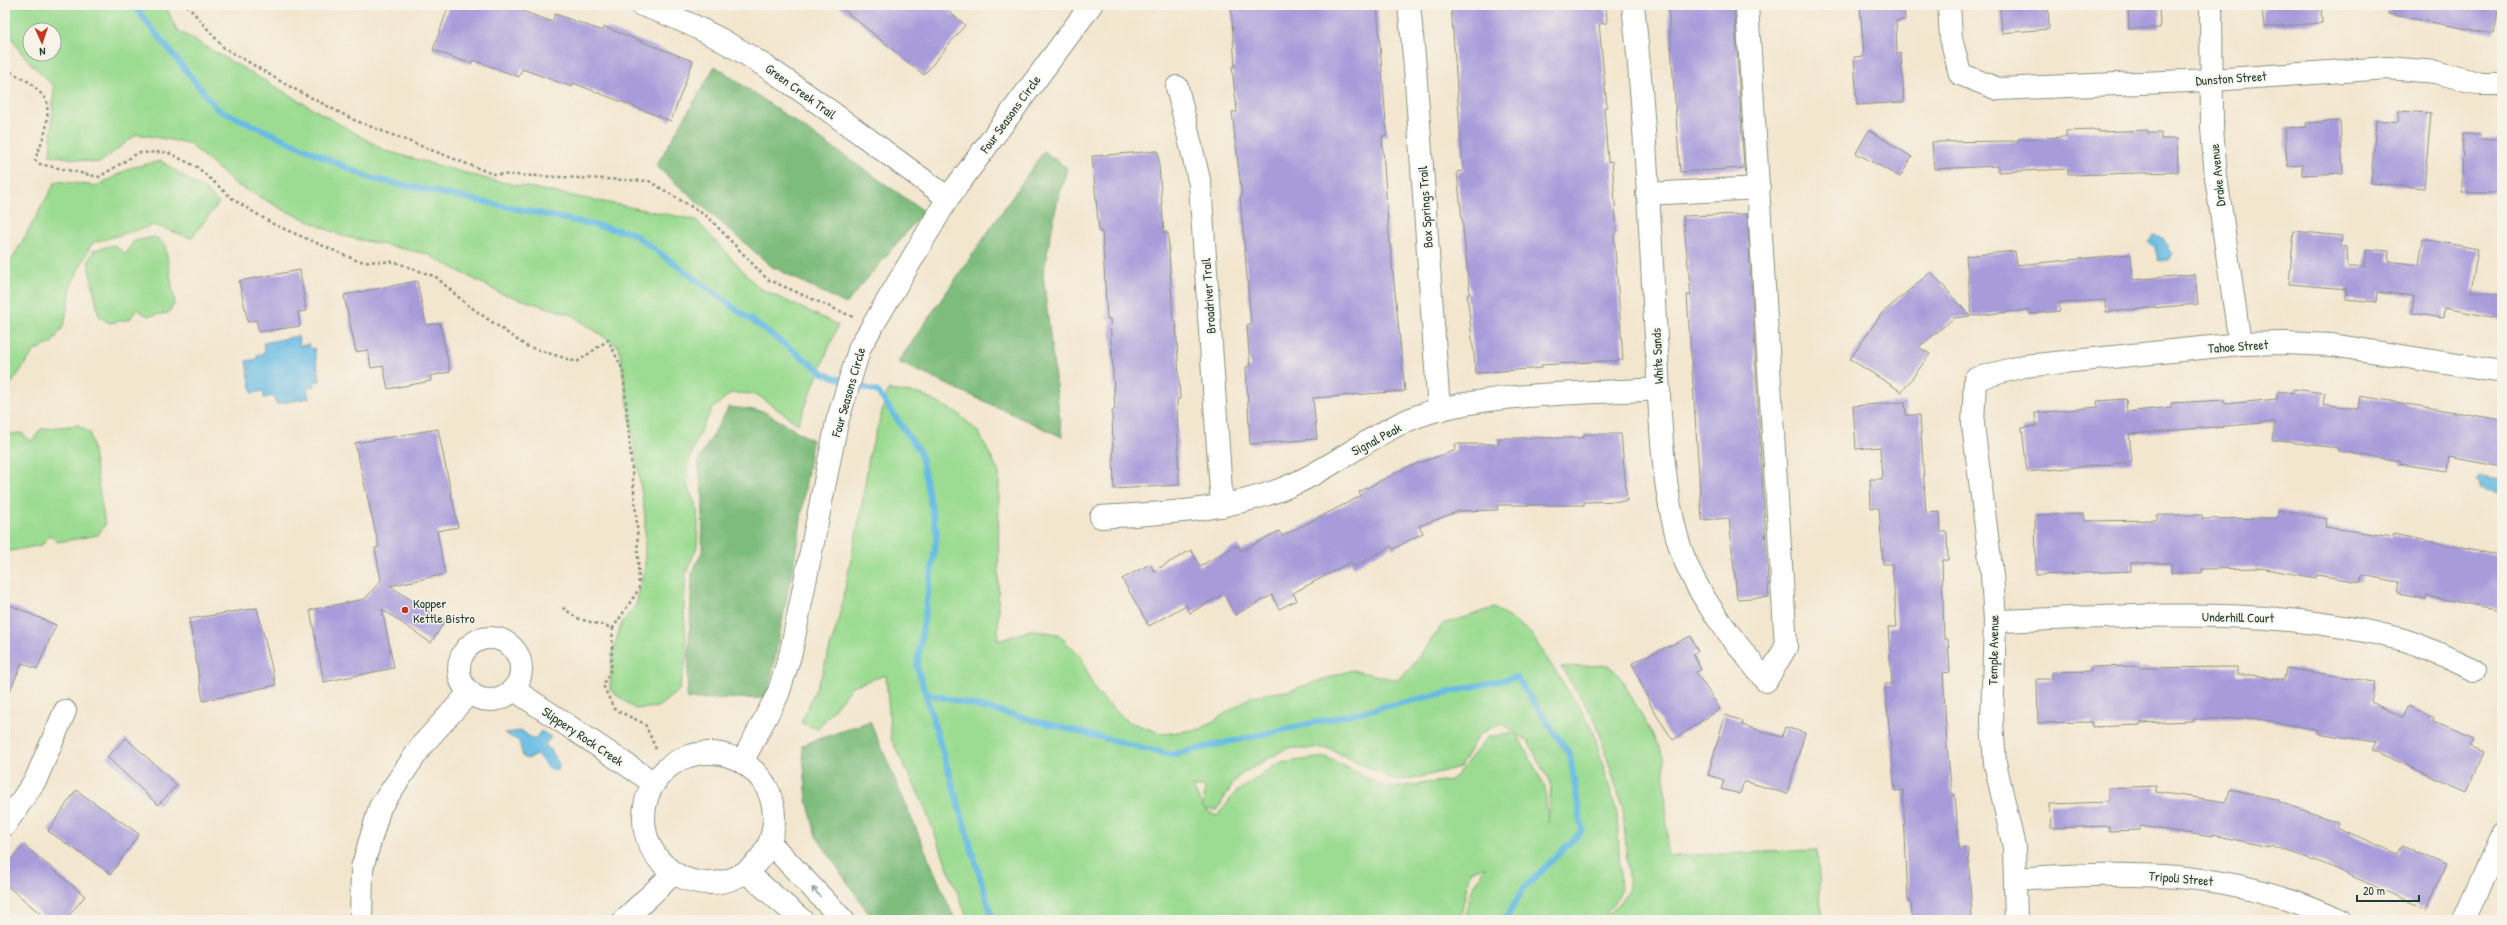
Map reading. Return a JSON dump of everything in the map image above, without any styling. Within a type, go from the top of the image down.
[{"type":"street","name":"Green Creek Trail","points":[[642,5],[674,16],[711,33],[760,61],[948,198]]},
{"type":"street","name":"Four Seasons Circle","points":[[742,762],[778,694],[791,652],[837,422],[860,347],[871,326],[948,198],[1091,5]]},
{"type":"street","name":"Box Springs Trail","points":[[1409,5],[1416,74],[1439,410]]},
{"type":"street","name":"White Sands","points":[[1634,5],[1659,389],[1668,486],[1674,528],[1683,556],[1694,582],[1707,602],[1766,681],[1786,647],[1759,188]]},
{"type":"street","points":[[1647,194],[1759,188],[1747,5]]},
{"type":"street","name":"Dunston Street","points":[[1949,5],[1951,38],[1960,74],[1998,89],[2212,80],[2388,68],[2436,72],[2480,84],[2502,84]]},
{"type":"street","name":"Drake Avenue","points":[[2211,5],[2216,177],[2240,344]]},
{"type":"street","name":"Broadriver Trail","points":[[1177,87],[1200,184],[1222,506]]},
{"type":"street","name":"Tahoe Street","points":[[1975,379],[2024,366],[2240,344],[2332,345],[2502,372]]},
{"type":"street","name":"Temple Avenue","points":[[1975,379],[1973,425],[1992,576],[1995,621],[1992,722],[1995,763],[2014,847],[2016,920]]},
{"type":"street","name":"Signal Peak","points":[[1101,517],[1222,506],[1294,484],[1397,427],[1439,410],[1478,402],[1659,389]]},
{"type":"street","name":"Underhill Court","points":[[1995,621],[2230,615],[2284,618],[2360,630],[2406,641],[2474,670]]},
{"type":"street","points":[[484,638],[503,640],[517,654],[521,672],[513,689],[497,699],[487,699],[470,692],[463,684],[459,665],[467,648],[484,638]]},
{"type":"street","name":"Slippery Rock Creek","points":[[513,689],[654,783]]},
{"type":"street","points":[[361,920],[362,868],[380,807],[423,744],[470,692]]},
{"type":"street","points":[[5,825],[36,778],[65,711]]},
{"type":"street","points":[[704,753],[717,754],[742,762],[757,773],[770,794],[774,806],[775,825],[770,843],[760,860],[746,872],[729,881],[710,884],[691,881],[674,873],[658,860],[646,836],[643,822],[646,801],[654,783],[667,768],[684,758],[704,753]]},
{"type":"street","points":[[2464,920],[2502,834]]},
{"type":"street","points":[[770,843],[843,920]]},
{"type":"street","points":[[746,872],[802,920]]},
{"type":"street","points":[[624,920],[674,873]]},
{"type":"street","name":"Tripoli Street","points":[[2016,879],[2157,874],[2218,881],[2268,891],[2340,920]]},
{"type":"path","points":[[187,5],[223,47],[287,85],[354,120],[493,174],[649,181],[708,217],[767,279],[871,326]]},
{"type":"path","points":[[5,69],[31,84],[47,100],[48,120],[45,138],[35,160],[40,164],[99,177],[138,153],[168,152],[196,167],[234,200],[273,224],[358,261],[395,262],[436,277],[464,303],[526,346],[577,362],[608,340],[623,370],[637,525],[640,589],[613,628],[611,669],[604,685],[614,709],[645,724],[656,749]]},
{"type":"path","points":[[560,606],[580,619],[613,628]]},
{"type":"green space","points":[[5,5],[165,5],[177,30],[386,151],[491,180],[696,220],[759,288],[838,325],[798,424],[756,394],[731,393],[712,409],[697,438],[687,466],[688,488],[697,508],[698,525],[697,547],[686,573],[684,610],[687,656],[679,690],[658,707],[635,709],[610,690],[612,654],[622,622],[636,605],[645,565],[645,515],[619,347],[572,315],[500,293],[427,254],[342,236],[284,210],[237,185],[188,143],[137,134],[99,163],[50,155],[54,87],[30,62],[62,62],[62,22],[22,22],[22,53],[9,31]]},
{"type":"green space","points":[[715,66],[924,211],[846,304],[771,266],[656,166]]},
{"type":"green space","points":[[1044,151],[1067,168],[1057,203],[1043,275],[1062,437],[898,362]]},
{"type":"green space","points":[[161,161],[209,193],[219,203],[191,238],[154,225],[92,243],[72,283],[64,325],[52,343],[34,351],[5,393],[5,272],[56,181],[97,186],[130,168]]},
{"type":"green space","points":[[155,237],[165,245],[175,303],[168,313],[148,316],[137,309],[130,319],[109,323],[99,316],[88,263],[94,250],[114,245],[126,254],[134,241]]},
{"type":"green space","points":[[888,390],[920,394],[958,413],[979,433],[999,473],[998,641],[1031,630],[1058,634],[1081,657],[1095,690],[1107,703],[1129,722],[1163,734],[1201,729],[1252,696],[1288,691],[1352,670],[1397,680],[1410,669],[1443,624],[1494,608],[1529,631],[1592,727],[1617,813],[1621,892],[1602,920],[1465,920],[1470,893],[1485,867],[1470,871],[1460,920],[968,920],[922,801],[891,739],[886,675],[852,686],[818,729],[801,723],[821,677],[838,622],[861,511],[869,457]],"holes":[[[1501,723],[1516,733],[1488,737],[1452,780],[1387,788],[1326,757],[1279,763],[1236,792],[1217,816],[1204,809],[1217,810],[1238,776],[1287,748],[1328,748],[1394,780],[1417,778],[1460,767],[1479,734]],[[1517,734],[1528,741],[1551,785],[1548,823],[1545,787]],[[1193,787],[1205,787],[1203,808]]]},
{"type":"green space","points":[[729,407],[763,411],[812,440],[798,541],[767,698],[687,699],[692,573],[702,552],[703,500],[698,461]]},
{"type":"green space","points":[[78,425],[90,433],[105,525],[98,535],[58,542],[49,535],[42,545],[5,552],[5,435],[21,433],[32,441],[41,429]]},
{"type":"green space","points":[[1609,665],[1621,678],[1664,756],[1668,856],[1817,850],[1822,920],[1604,920],[1629,891],[1623,809],[1596,722],[1561,667]]},
{"type":"green space","points":[[870,721],[955,920],[873,920],[816,836],[807,800],[802,745]]},
{"type":"water","points":[[2154,235],[2164,240],[2173,253],[2170,259],[2164,262],[2158,260],[2155,247],[2149,242]]},
{"type":"water","points":[[298,336],[300,346],[309,344],[310,349],[314,348],[320,381],[314,382],[315,386],[307,387],[309,398],[276,404],[274,396],[264,398],[263,391],[252,393],[246,361],[257,359],[257,355],[265,353],[263,343]]},
{"type":"water","points":[[2479,476],[2502,479],[2502,494],[2479,488],[2480,484],[2476,481]]},
{"type":"water","points":[[522,731],[534,740],[541,731],[551,737],[545,745],[551,750],[559,765],[558,770],[552,771],[537,755],[527,759],[523,757],[519,741],[504,733]]},
{"type":"building","points":[[449,5],[506,5],[552,22],[555,14],[603,31],[604,27],[693,61],[671,121],[573,83],[572,87],[522,69],[519,77],[473,60],[471,64],[433,50]]},
{"type":"building","points":[[838,5],[941,5],[965,25],[924,75]]},
{"type":"building","points":[[1231,5],[1377,5],[1387,136],[1382,136],[1388,223],[1405,391],[1313,398],[1317,439],[1250,444],[1246,367],[1250,367],[1247,325],[1251,324],[1240,196],[1242,196],[1232,112],[1237,112],[1232,67],[1235,67]]},
{"type":"building","points":[[1451,5],[1606,5],[1607,23],[1599,24],[1607,107],[1604,107],[1608,162],[1612,161],[1615,203],[1617,234],[1614,234],[1623,360],[1541,365],[1542,368],[1476,373],[1467,294],[1470,294],[1457,172],[1463,171]]},
{"type":"building","points":[[1668,5],[1734,5],[1744,168],[1680,172]]},
{"type":"building","points":[[1860,5],[1904,5],[1905,20],[1896,21],[1897,54],[1901,53],[1904,102],[1857,105],[1854,57],[1864,56]]},
{"type":"building","points":[[2000,5],[2048,5],[2049,29],[2002,33]]},
{"type":"building","points":[[2128,5],[2159,5],[2160,28],[2129,29]]},
{"type":"building","points":[[2266,5],[2321,5],[2322,23],[2264,27],[2262,9],[2266,8]]},
{"type":"building","points":[[2389,5],[2499,5],[2494,34],[2388,14]]},
{"type":"building","points":[[2399,111],[2431,113],[2424,188],[2371,183],[2376,120],[2398,122]]},
{"type":"building","points":[[2340,121],[2343,173],[2302,175],[2302,165],[2287,166],[2285,128],[2307,127],[2306,123]]},
{"type":"building","points":[[1869,130],[1912,157],[1900,177],[1856,153]]},
{"type":"building","points":[[2099,130],[2099,132],[2148,130],[2148,133],[2161,133],[2161,139],[2177,139],[2178,172],[2068,175],[2068,169],[1998,172],[1998,166],[1934,169],[1932,142],[2018,141],[2018,139],[2066,137],[2066,131]]},
{"type":"building","points":[[2463,134],[2481,134],[2481,139],[2502,139],[2502,193],[2462,193]]},
{"type":"building","points":[[1158,151],[1164,233],[1168,233],[1173,321],[1176,321],[1180,399],[1177,399],[1179,485],[1114,489],[1112,410],[1115,410],[1110,319],[1107,319],[1102,232],[1099,232],[1092,156]]},
{"type":"building","points":[[1747,214],[1769,597],[1737,599],[1729,518],[1702,520],[1687,295],[1691,295],[1683,216]]},
{"type":"building","points":[[2294,231],[2342,236],[2341,246],[2347,247],[2348,267],[2364,267],[2366,249],[2389,251],[2388,261],[2419,265],[2423,239],[2478,249],[2471,291],[2502,295],[2502,319],[2444,308],[2443,318],[2412,313],[2414,296],[2378,292],[2377,302],[2346,299],[2346,289],[2289,284]]},
{"type":"building","points":[[2015,251],[2017,265],[2131,254],[2133,280],[2195,274],[2198,304],[2106,312],[2105,300],[2059,303],[2060,311],[2030,314],[2029,310],[1972,316],[1966,256]]},
{"type":"building","points":[[300,270],[306,311],[298,312],[300,326],[259,332],[256,320],[248,322],[239,281]]},
{"type":"building","points":[[1931,272],[1970,316],[1954,318],[1919,347],[1930,354],[1902,392],[1850,359],[1882,313]]},
{"type":"building","points":[[417,281],[426,325],[440,323],[450,372],[430,376],[431,381],[388,389],[383,366],[371,368],[368,350],[356,352],[344,295]]},
{"type":"building","points":[[2293,389],[2325,393],[2323,404],[2358,409],[2360,396],[2502,420],[2502,467],[2449,457],[2447,471],[2400,464],[2400,461],[2338,451],[2338,448],[2272,440],[2275,422],[2129,434],[2132,462],[2027,472],[2022,428],[2036,426],[2035,413],[2098,407],[2097,401],[2126,399],[2127,412],[2171,407],[2171,403],[2224,400],[2225,404],[2277,399],[2278,391],[2293,393]]},
{"type":"building","points":[[1905,402],[1906,415],[1920,415],[1926,513],[1940,512],[1941,532],[1947,532],[1948,560],[1942,560],[1944,639],[1948,639],[1950,672],[1943,673],[1947,746],[1952,795],[1955,794],[1959,849],[1968,848],[1972,920],[1912,920],[1911,901],[1908,901],[1903,790],[1895,791],[1885,684],[1892,684],[1888,627],[1897,627],[1892,564],[1883,564],[1879,508],[1871,508],[1870,479],[1882,479],[1880,447],[1856,449],[1853,406]]},
{"type":"building","points":[[438,429],[458,527],[437,531],[445,574],[390,586],[444,622],[431,643],[382,609],[394,668],[324,682],[310,610],[365,599],[381,580],[375,548],[379,547],[355,443]]},
{"type":"building","points":[[1584,434],[1621,434],[1627,501],[1584,502],[1584,505],[1497,505],[1498,510],[1459,511],[1419,526],[1423,533],[1393,549],[1391,546],[1354,567],[1351,562],[1293,593],[1297,600],[1279,609],[1272,595],[1235,615],[1224,594],[1190,613],[1186,605],[1149,626],[1122,579],[1150,564],[1154,571],[1191,550],[1200,566],[1238,545],[1241,551],[1279,531],[1282,536],[1361,496],[1359,492],[1405,468],[1456,450],[1455,444],[1499,444],[1498,438],[1584,438]]},
{"type":"building","points":[[2278,510],[2327,519],[2325,527],[2393,537],[2393,534],[2502,556],[2502,610],[2426,596],[2426,599],[2397,594],[2399,582],[2362,575],[2361,582],[2317,575],[2316,578],[2260,568],[2202,569],[2202,573],[2171,573],[2171,563],[2131,563],[2131,571],[2036,575],[2035,515],[2084,514],[2085,521],[2157,520],[2157,515],[2202,515],[2202,519],[2277,518]]},
{"type":"building","points":[[5,603],[56,625],[37,669],[22,663],[5,702]]},
{"type":"building","points":[[257,608],[276,685],[203,701],[189,619]]},
{"type":"building","points":[[1691,636],[1698,652],[1693,654],[1701,670],[1696,672],[1720,709],[1673,740],[1653,710],[1632,663]]},
{"type":"building","points":[[2139,666],[2139,668],[2237,667],[2237,675],[2253,675],[2284,680],[2286,668],[2375,682],[2371,702],[2402,717],[2408,706],[2434,718],[2433,722],[2474,739],[2470,746],[2484,752],[2467,792],[2372,750],[2376,742],[2317,733],[2318,730],[2253,718],[2194,719],[2194,721],[2092,727],[2092,722],[2038,723],[2037,679],[2052,679],[2052,672],[2091,671],[2091,667]]},
{"type":"building","points":[[1725,715],[1743,721],[1742,725],[1782,737],[1785,727],[1805,733],[1787,794],[1744,781],[1740,794],[1721,789],[1724,780],[1708,775]]},
{"type":"building","points":[[126,738],[177,785],[158,805],[107,757]]},
{"type":"building","points":[[2156,786],[2156,792],[2227,802],[2230,789],[2279,800],[2279,802],[2338,822],[2336,827],[2398,854],[2402,846],[2446,865],[2426,909],[2322,863],[2270,845],[2269,847],[2213,835],[2213,837],[2140,826],[2140,830],[2109,831],[2109,826],[2051,828],[2050,804],[2108,802],[2108,788]]},
{"type":"building","points":[[76,790],[139,834],[111,874],[48,831]]},
{"type":"building","points":[[24,845],[85,896],[65,920],[48,920],[5,884],[5,867]]},
{"type":"waterway","points":[[133,5],[217,109],[370,178],[632,233],[825,374],[878,392],[920,452],[937,534],[917,666],[993,920]]},
{"type":"waterway","points":[[925,693],[1171,755],[1516,677],[1570,755],[1582,831],[1524,888],[1505,920]]},
{"type":"place","name":"Kopper Kettle Bistro","points":[[405,610]]}]
